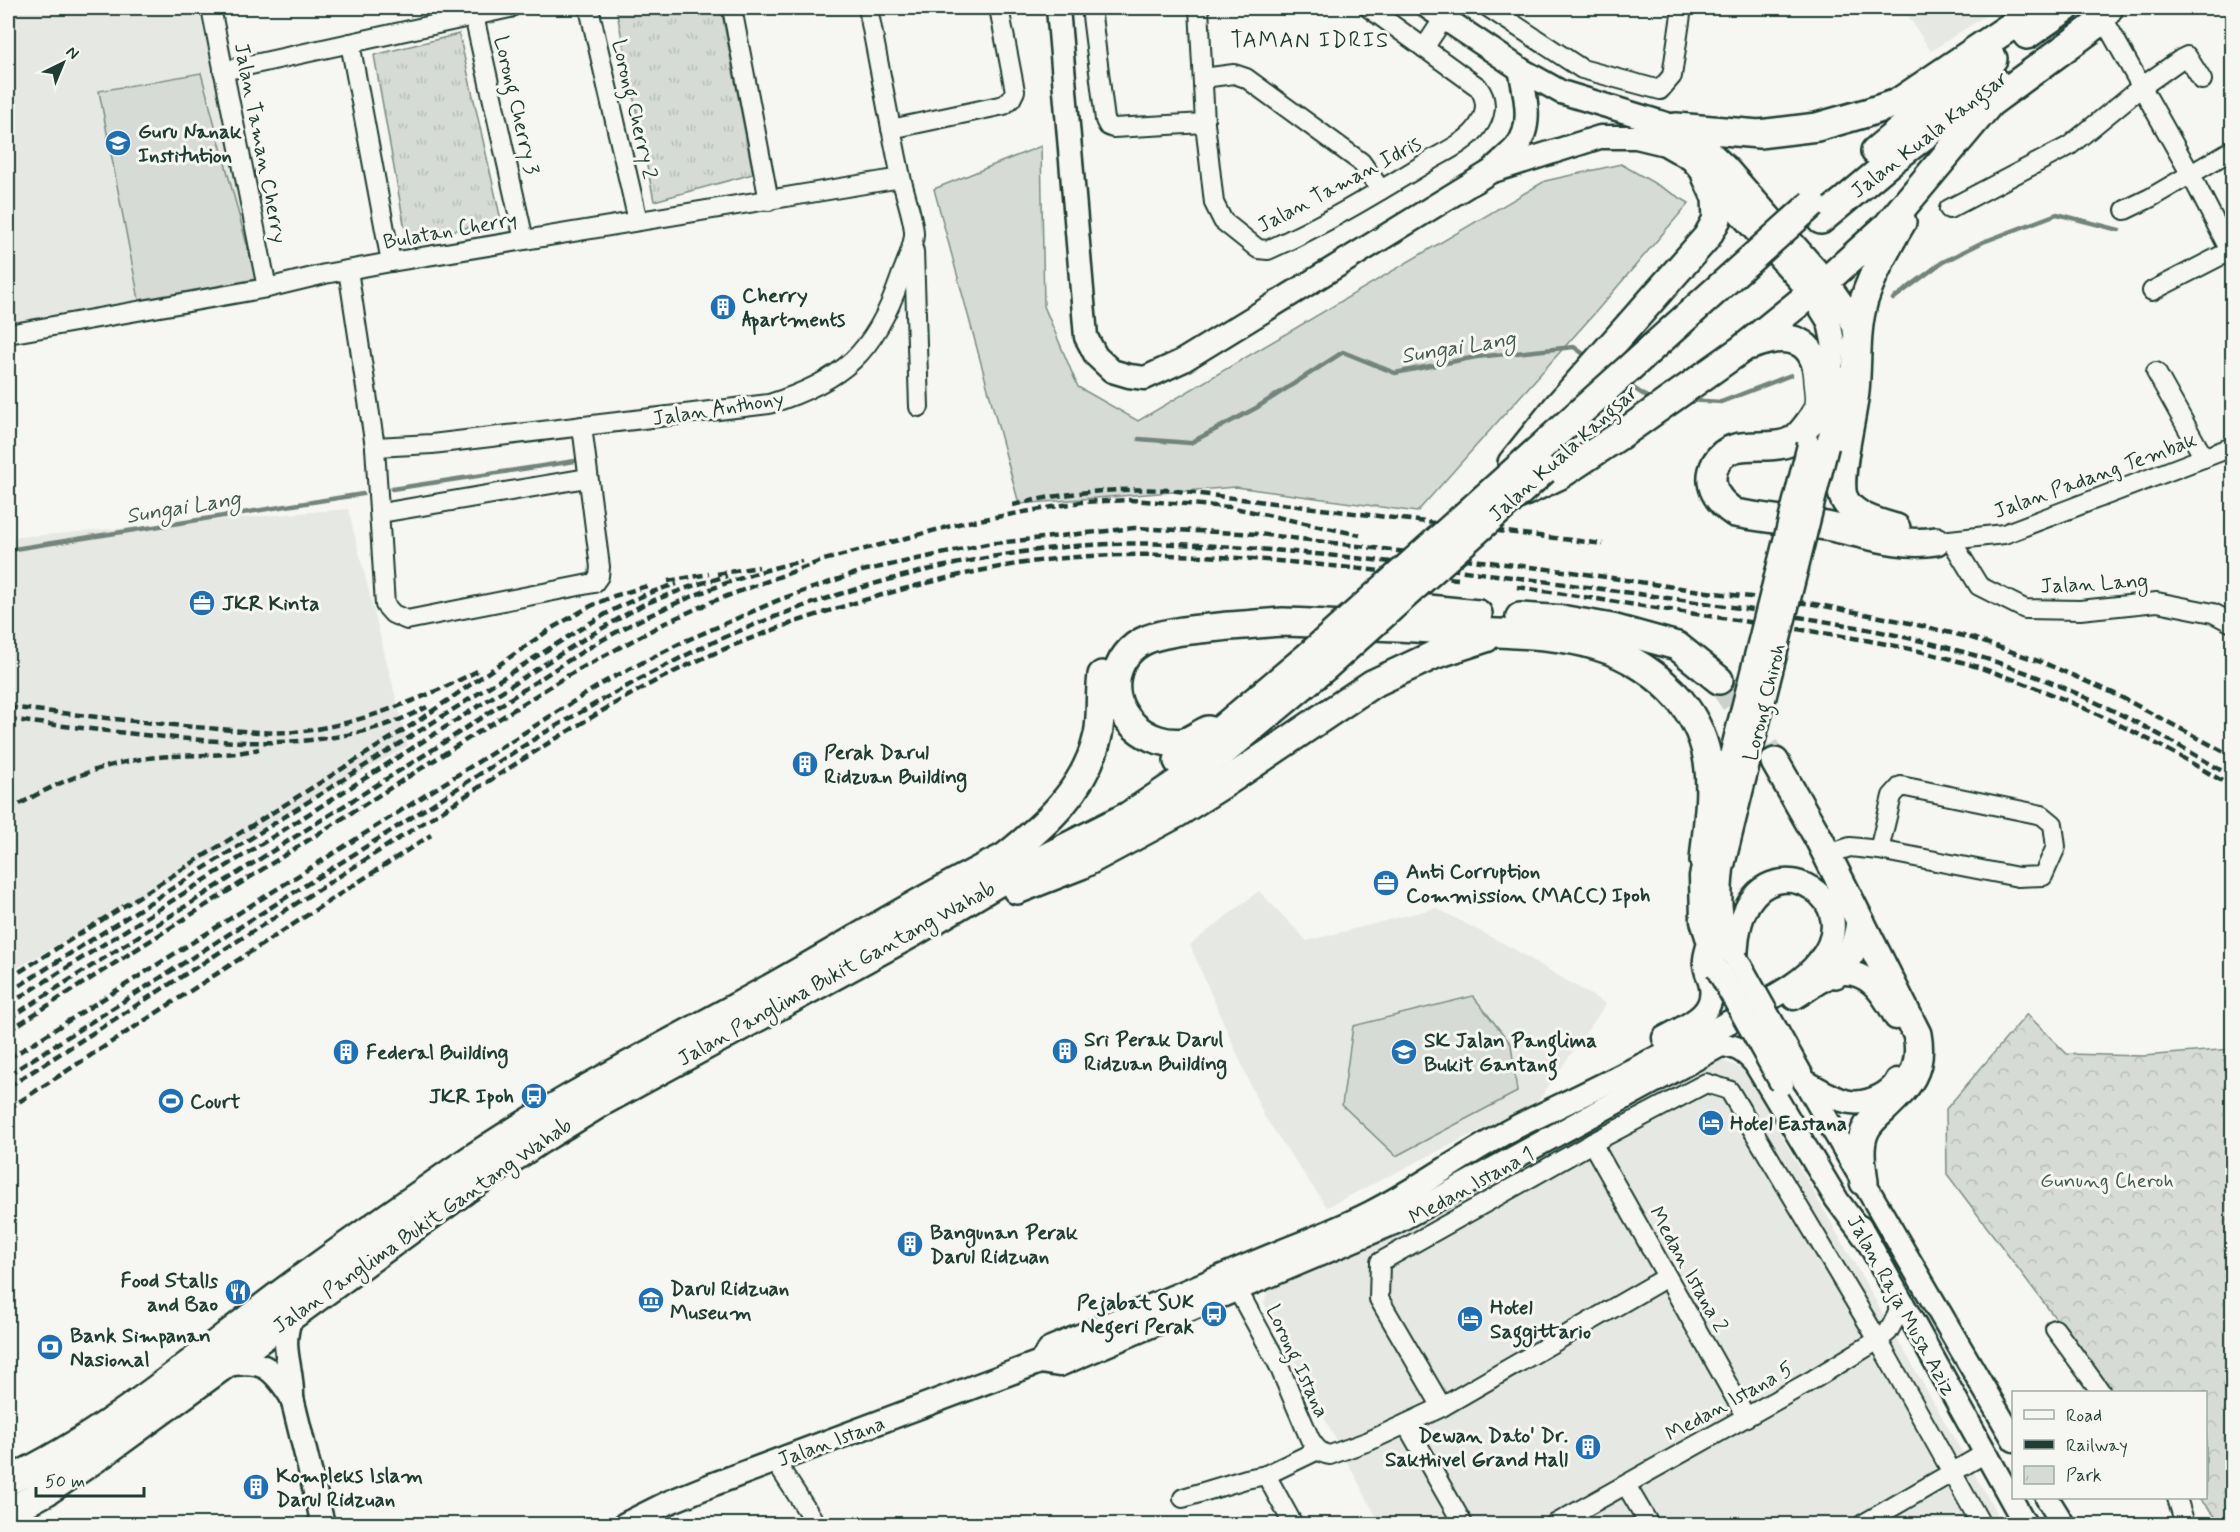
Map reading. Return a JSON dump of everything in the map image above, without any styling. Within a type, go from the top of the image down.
[{"type":"highway","points":[[1676,127],[1759,134],[1817,128],[1897,103],[2038,8]]},
{"type":"highway","name":"Jalan Kuala Kangsar","points":[[1007,867],[1128,816],[1222,753],[1485,497],[1812,204],[1939,98],[2066,8]]},
{"type":"highway","points":[[1515,496],[1560,475],[1742,349],[1818,287],[1887,226],[1990,103],[2105,11]]},
{"type":"highway","name":"Jalan Kuala Kangsar","points":[[1007,867],[1120,799],[1212,737],[1260,698],[1318,660],[1515,496],[1821,220],[1982,90],[2105,11]]},
{"type":"highway","points":[[1485,497],[1557,407],[1707,237],[1718,219],[1716,198],[1706,176]]},
{"type":"highway","points":[[1923,184],[1875,270],[1864,302],[1856,342],[1855,393],[1842,480],[1844,497],[1852,509],[1866,519],[1943,541]]},
{"type":"highway","points":[[1742,349],[1770,338],[1785,337],[1807,347],[1818,369],[1819,406],[1802,433],[1794,440],[1782,446],[1745,445],[1733,449],[1717,462],[1713,480],[1714,494],[1723,505],[1735,513],[1831,527],[1869,537],[1920,544],[1943,541]]},
{"type":"highway","points":[[1007,867],[1076,787],[1089,762],[1098,735],[1101,678],[1110,653],[1119,641],[1134,629],[1153,621],[1260,607],[1428,609],[1566,620],[1612,628],[1677,646],[1719,680]]},
{"type":"highway","points":[[1260,698],[1185,742],[1165,741],[1144,734],[1128,721],[1118,703],[1116,687],[1118,669],[1124,657],[1137,644],[1149,639],[1192,629],[1284,622],[1502,633],[1561,639],[1597,646],[1629,659],[1657,678],[1680,701],[1697,727],[1707,753],[1711,778],[1704,861]]},
{"type":"highway","points":[[911,934],[1081,865],[1176,814],[1220,787],[1372,684],[1434,655],[1502,633]]},
{"type":"highway","points":[[1775,762],[1819,840],[1912,1020],[1920,1046],[1916,1070],[1908,1086],[1871,1121],[1865,1130],[1861,1150],[1864,1182]]},
{"type":"highway","name":"Jalan Panglima Bukit Gantang Wahab","points":[[8,1512],[75,1473],[465,1190],[569,1121],[911,934],[1007,867]]},
{"type":"highway","name":"Jalan Panglima Bukit Gantang Wahab","points":[[8,1480],[63,1452],[115,1419],[363,1235],[494,1143],[559,1102],[740,1005],[1007,867]]},
{"type":"highway","points":[[1835,975],[1857,944],[1860,921]]},
{"type":"main road","points":[[1058,8],[1086,337],[1096,357],[1112,371],[1129,376],[1145,378],[1182,361],[1490,171],[1517,146],[1524,128],[1526,102],[1520,69]]},
{"type":"main road","points":[[1437,13],[1520,69],[1561,92],[1676,127],[1701,143],[1726,168],[1818,287],[1834,346],[1831,369],[1819,406],[1818,446]]},
{"type":"main road","points":[[1490,171],[1600,137],[1636,137],[1665,144],[1691,159],[1818,287],[1846,309],[1854,327],[1856,342],[1852,363],[1818,446]]},
{"type":"main road","name":"Lorong Chiroh","points":[[1708,945],[1700,899],[1704,861],[1749,721],[1818,446]]},
{"type":"main road","name":"Lorong Chiroh","points":[[1727,964],[1720,909],[1720,889],[1749,721]]},
{"type":"main road","points":[[1517,1127],[1733,1020],[1804,976],[1818,962],[1831,941],[1834,924],[1825,899],[1814,889],[1790,880],[1780,880],[1764,886],[1751,900],[1742,918],[1727,964]]},
{"type":"main road","points":[[1396,1222],[1487,1161],[1712,1041],[1735,1032],[1835,975],[1862,977],[1876,986],[1884,995],[1906,1044],[1904,1064],[1895,1085],[1868,1102],[1848,1104],[1796,1081],[1727,964],[1708,945]]},
{"type":"main road","points":[[1234,1282],[1370,1213],[1517,1127],[1593,1078],[1696,1020],[1713,998],[1705,964],[1708,945]]},
{"type":"main road","points":[[1234,1282],[1396,1222],[1721,1045],[1734,1046],[1746,1053],[1755,1063],[1837,1200],[1866,1239]]},
{"type":"main road","name":"Jalan Raja Musa Aziz","points":[[1796,1081],[1864,1182],[2012,1438]]},
{"type":"main road","name":"Jalan Raja Musa Aziz","points":[[1796,1081],[1866,1239],[2025,1524]]},
{"type":"main road","name":"Jalan Istana","points":[[625,1524],[667,1503],[1040,1362],[1052,1348],[1234,1282]]},
{"type":"main road","points":[[291,1317],[285,1339],[292,1381],[292,1398],[323,1524]]},
{"type":"main road","points":[[224,1366],[243,1362],[266,1368],[275,1374],[292,1398]]},
{"type":"main road","points":[[2048,1499],[2063,1524]]},
{"type":"street","name":"Jalan Taman Cherry","points":[[211,8],[267,288]]},
{"type":"street","points":[[223,71],[510,8]]},
{"type":"street","name":"Lorong Cherry 2","points":[[589,8],[638,221]]},
{"type":"street","points":[[732,8],[769,201]]},
{"type":"street","points":[[868,8],[914,235],[919,407]]},
{"type":"street","points":[[891,129],[1004,105],[1011,99],[1015,91],[999,8]]},
{"type":"street","points":[[1091,8],[1105,120],[1108,126],[1113,128],[1205,123]]},
{"type":"street","name":"Jalan Taman Idris","points":[[1199,8],[1205,123],[1214,203],[1223,221],[1258,249],[1268,250],[1382,190],[1467,138],[1477,128],[1484,114],[1484,100],[1478,87],[1369,8]]},
{"type":"street","points":[[1489,8],[1582,69],[1660,90],[1672,76],[1682,8]]},
{"type":"street","points":[[2105,11],[2140,88],[2191,175],[2231,251],[2152,291]]},
{"type":"street","points":[[1424,48],[1437,13]]},
{"type":"street","name":"Lorong Cherry 3","points":[[474,15],[524,240]]},
{"type":"street","points":[[350,43],[391,262]]},
{"type":"street","points":[[1949,209],[2069,146],[2140,88],[2187,56],[2202,80]]},
{"type":"street","points":[[1203,78],[1234,74],[1246,78],[1361,162],[1382,190]]},
{"type":"street","points":[[2125,210],[2232,150]]},
{"type":"street","name":"Bulatan Cherry","points":[[8,334],[267,288],[391,262],[901,178]]},
{"type":"street","name":"Jalan Anthony","points":[[375,447],[432,444],[769,404],[801,394],[825,382],[846,367],[880,327],[894,295],[914,235]]},
{"type":"street","points":[[348,270],[375,447],[381,513],[385,605],[393,614],[407,620],[594,583],[599,576],[600,567],[582,426]]},
{"type":"street","points":[[2156,372],[2204,458]]},
{"type":"street","name":"Jalan Padang Tembak","points":[[1943,541],[2004,534],[2232,447]]},
{"type":"street","points":[[381,513],[587,478]]},
{"type":"street","name":"Jalan Lang","points":[[1943,541],[1979,586],[2025,609],[2080,610],[2157,602],[2213,613],[2232,623]]},
{"type":"street","points":[[1825,855],[1850,847],[1879,850],[2018,878],[2043,876],[2056,847],[2053,824],[2042,815],[1901,786],[1892,796],[1879,850]]},
{"type":"street","name":"Medan Istana 1","points":[[1442,1407],[1379,1299],[1380,1262],[1592,1143],[1706,1083],[1729,1090],[1878,1340]]},
{"type":"street","name":"Medan Istana 2","points":[[1592,1143],[1746,1417]]},
{"type":"street","points":[[1463,1524],[1406,1424],[1442,1407],[1667,1277]]},
{"type":"street","name":"Lorong Istana","points":[[1234,1282],[1278,1364],[1302,1420],[1318,1450],[1323,1454],[1336,1454],[1406,1424]]},
{"type":"street","name":"Medan Istana 5","points":[[1555,1524],[1814,1379],[1878,1340],[1888,1332],[1898,1313],[1898,1296]]},
{"type":"street","points":[[2055,1329],[2100,1391]]},
{"type":"street","points":[[1878,1340],[1981,1524]]},
{"type":"street","points":[[1183,1498],[1266,1475],[1318,1450]]},
{"type":"street","points":[[1863,1524],[1984,1454]]},
{"type":"street","points":[[775,1461],[816,1524]]},
{"type":"street","points":[[1266,1475],[1293,1524]]},
{"type":"street","points":[[1626,1485],[1649,1524]]},
{"type":"street","points":[[2179,1499],[2185,1524]]},
{"type":"shaded area","name":"Guru Nanak Institution","points":[[8,8],[200,8],[256,279],[8,324]]},
{"type":"shaded area","points":[[1903,8],[1997,8],[1931,51]]},
{"type":"shaded area","points":[[348,509],[408,746],[8,973],[8,538]]},
{"type":"shaded area","name":"SK Jalan Panglima Bukit Gantang","points":[[1259,891],[1307,941],[1436,908],[1512,948],[1606,1004],[1538,1101],[1327,1207],[1264,1116],[1190,945]]},
{"type":"shaded area","points":[[1717,1058],[1744,1070],[2003,1524],[1380,1524],[1264,1303],[1268,1290]]},
{"type":"green space","points":[[616,8],[721,8],[753,174],[654,201]]},
{"type":"green space","points":[[459,34],[501,220],[407,241],[374,55]]},
{"type":"green space","points":[[201,73],[256,279],[139,300],[99,91]]},
{"type":"green space","points":[[1041,146],[1044,306],[1078,387],[1138,421],[1545,181],[1621,164],[1689,203],[1594,314],[1417,512],[1236,487],[1019,504],[934,189]]},
{"type":"green space","points":[[1473,996],[1511,1044],[1517,1092],[1396,1156],[1342,1105],[1353,1026]]},
{"type":"green space","name":"Gunung Cheroh","points":[[2027,1014],[2067,1054],[2143,1056],[2232,1049],[2232,1524],[2222,1524],[2200,1499],[2207,1499],[2207,1391],[2110,1391],[1947,1174],[1946,1109]]},
{"type":"waterway","name":"Sungai Lang","points":[[1893,299],[1941,263],[1983,242],[2057,214],[2119,230]]},
{"type":"waterway","name":"Sungai Lang","points":[[1139,439],[1190,443],[1256,408],[1343,352],[1395,373],[1476,357],[1574,347],[1589,358]]},
{"type":"waterway","name":"Sungai Lang","points":[[1688,400],[1721,402],[1791,375]]},
{"type":"waterway","name":"Sungai Lang","points":[[1626,383],[1647,397],[1655,398]]},
{"type":"waterway","name":"Sungai Lang","points":[[392,489],[575,461]]},
{"type":"waterway","name":"Sungai Lang","points":[[8,550],[363,494]]},
{"type":"tunnel","points":[[1719,680],[1775,762]]},
{"type":"railway","points":[[1013,505],[1091,492],[1169,490],[1603,544]]},
{"type":"railway","points":[[8,1031],[565,677],[665,623],[711,602],[824,560],[962,523],[1081,502],[1130,500],[1230,507],[1360,535]]},
{"type":"railway","points":[[8,1059],[606,681],[683,642],[781,599],[862,571],[987,544],[1134,528],[1259,534],[1814,604],[1972,638],[2044,663],[2113,693],[2232,756]]},
{"type":"railway","points":[[8,1075],[544,733],[672,662],[755,625],[834,596],[915,573],[1038,550],[1093,545],[1176,544],[1317,554],[1577,586],[1852,626],[1946,647],[2044,679],[2140,724],[2232,777]]},
{"type":"railway","points":[[8,1087],[547,744],[598,714],[684,667],[802,620],[892,592],[964,574],[1070,557],[1138,555],[1229,557],[1458,579]]},
{"type":"railway","points":[[8,1019],[609,636],[690,597],[747,576],[802,561]]},
{"type":"railway","points":[[717,574],[759,567]]},
{"type":"railway","points":[[668,581],[709,574]]},
{"type":"railway","points":[[8,1005],[584,639],[644,604],[727,576]]},
{"type":"railway","points":[[8,993],[585,626],[621,606],[677,584]]},
{"type":"railway","points":[[8,979],[418,721],[552,628],[591,606],[647,586]]},
{"type":"railway","points":[[1517,587],[1861,639],[1965,663],[2035,687],[2103,717],[2168,750],[2232,787]]},
{"type":"railway","points":[[8,707],[194,727],[256,732],[294,732],[340,724],[389,710],[479,670]]},
{"type":"railway","points":[[8,719],[216,741],[288,742],[360,732],[394,722],[427,707]]},
{"type":"railway","points":[[8,811],[61,783],[118,764],[158,757],[221,754],[259,749]]},
{"type":"railway","points":[[8,1109],[431,835]]},
{"type":"place","name":"Guru Nanak Institution","points":[[118,143]]},
{"type":"place","name":"Cherry Apartments","points":[[723,307]]},
{"type":"place","name":"JKR Kinta","points":[[202,603]]},
{"type":"place","name":"Perak Darul Ridzuan Building","points":[[805,764]]},
{"type":"place","name":"Anti Corruption Commission (MACC) Ipoh","points":[[1386,883]]},
{"type":"place","name":"Sri Perak Darul Ridzuan Building","points":[[1065,1051]]},
{"type":"place","name":"Federal Building","points":[[346,1052]]},
{"type":"place","name":"SK Jalan Panglima Bukit Gantang","points":[[1404,1052]]},
{"type":"place","name":"JKR Ipoh","points":[[534,1096]]},
{"type":"place","name":"Court","points":[[171,1101]]},
{"type":"place","name":"Hotel Eastana","points":[[1711,1123]]},
{"type":"place","name":"Bangunan Perak Darul Ridzuan","points":[[910,1244]]},
{"type":"place","name":"Food Stalls and Bao","points":[[238,1292]]},
{"type":"place","name":"Darul Ridzuan Museum","points":[[651,1300]]},
{"type":"place","name":"Pejabat SUK Negeri Perak","points":[[1214,1314]]},
{"type":"place","name":"Hotel Saggittario","points":[[1470,1319]]},
{"type":"place","name":"Bank Simpanan Nasional","points":[[50,1347]]},
{"type":"place","name":"Dewan Dato' Dr. Sakthivel Grand Hall","points":[[1588,1447]]},
{"type":"place","name":"Kompleks Islam Darul Ridzuan","points":[[256,1487]]},
{"type":"district","name":"TAMAN IDRIS","points":[[1310,39]]}]
